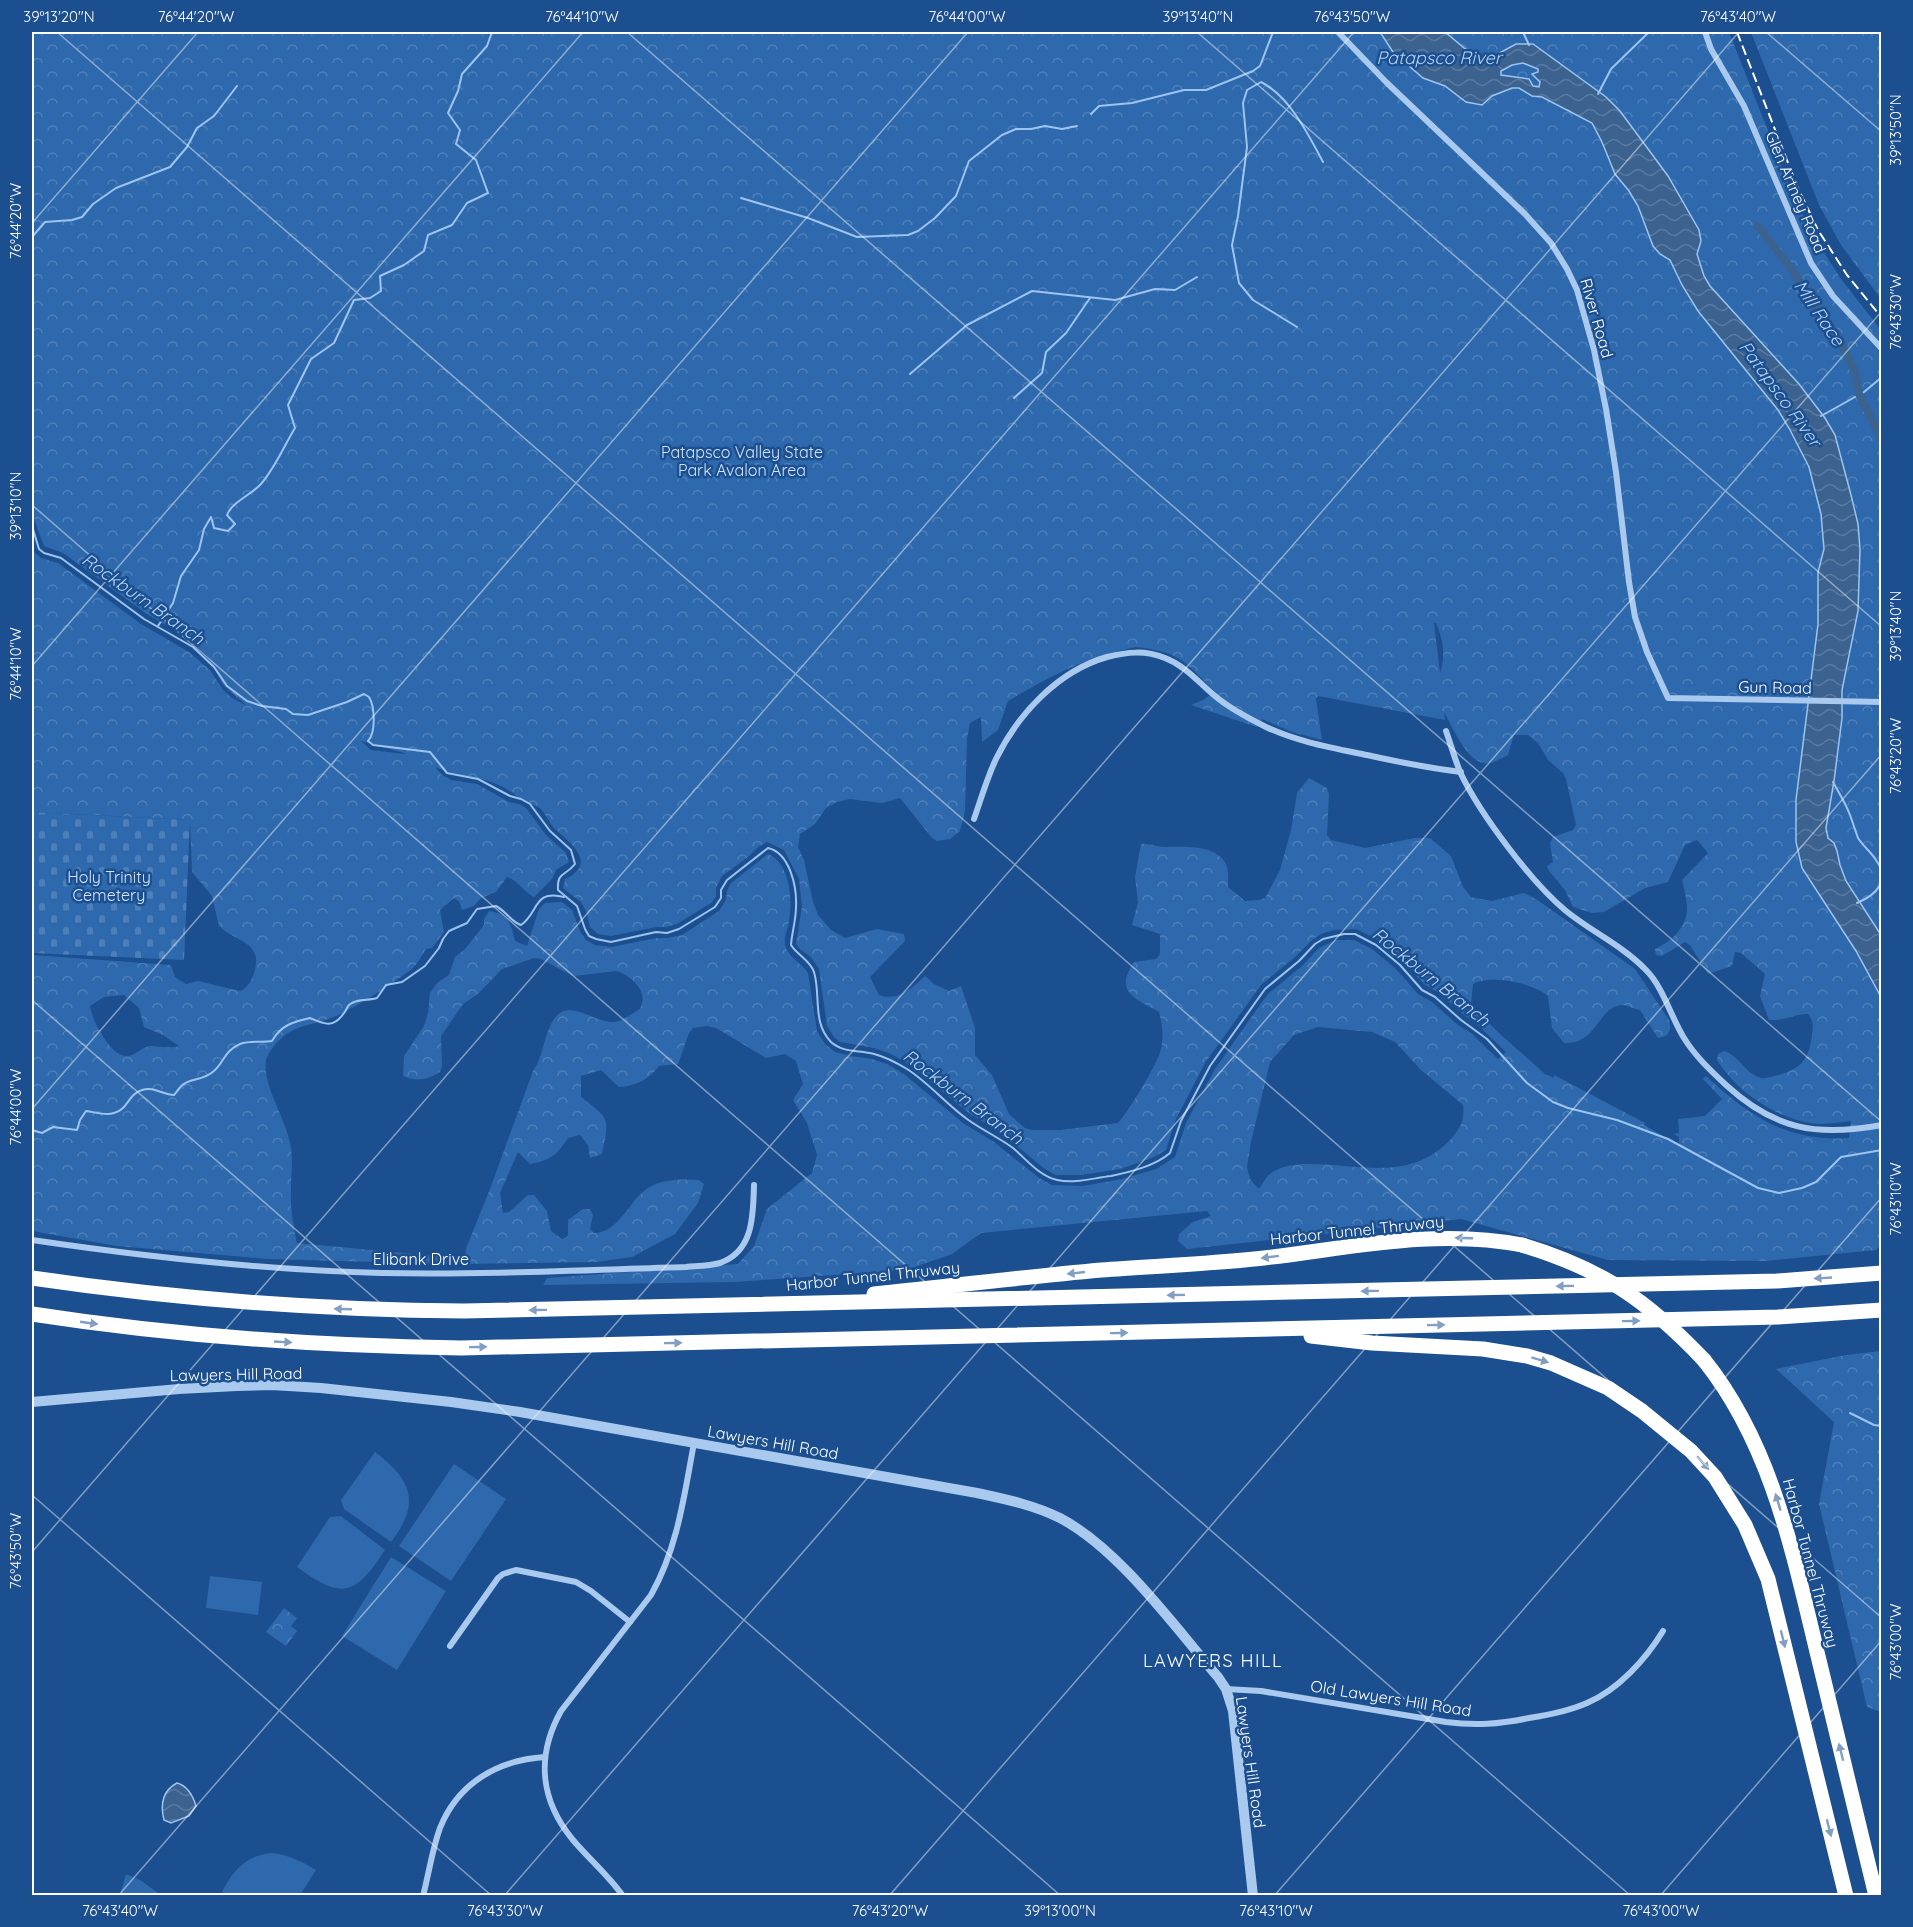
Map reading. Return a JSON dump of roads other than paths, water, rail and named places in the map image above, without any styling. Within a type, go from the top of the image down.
[{"type":"highway","name":"Harbor Tunnel Thruway","points":[[772,1305],[1080,1272],[1263,1258],[1432,1238],[1496,1240],[1522,1245],[1585,1268],[1625,1291],[1667,1324],[1704,1360],[1739,1412],[1769,1475],[1802,1590],[1876,1896]]},
{"type":"highway","points":[[32,1278],[199,1299],[327,1308],[537,1311],[1777,1281],[1881,1273]]},
{"type":"highway","points":[[32,1314],[224,1338],[425,1347],[536,1347],[1778,1317],[1881,1310]]},
{"type":"highway","points":[[1251,1329],[1372,1343],[1483,1348],[1527,1356],[1551,1363],[1608,1388],[1642,1411],[1691,1451],[1715,1477],[1745,1525],[1768,1579],[1846,1896]]},
{"type":"street","name":"River Road","points":[[1338,32],[1387,83],[1525,214],[1551,243],[1567,269],[1577,290],[1594,350],[1606,409],[1635,617],[1647,652],[1668,698]]},
{"type":"street","name":"Glen Artney Road","points":[[1706,32],[1711,49],[1744,106],[1811,263],[1833,296],[1881,349]]},
{"type":"street","points":[[974,819],[996,759],[1042,694],[1056,682],[1095,661],[1135,652],[1152,653],[1177,663],[1217,698],[1265,726],[1290,736],[1318,745],[1428,768],[1461,772]]},
{"type":"street","name":"Gun Road","points":[[1668,698],[1881,702]]},
{"type":"street","points":[[1446,731],[1461,772],[1491,822],[1534,879],[1564,910],[1648,971],[1685,1040],[1701,1061],[1739,1097],[1759,1112],[1794,1127],[1835,1131],[1881,1125]]},
{"type":"street","name":"Elibank Drive","points":[[32,1240],[213,1263],[380,1273],[455,1274],[686,1267],[721,1262],[740,1248],[751,1230],[754,1185]]},
{"type":"street","name":"Lawyers Hill Road","points":[[32,1402],[179,1389],[282,1386],[451,1402],[977,1493],[1036,1508],[1076,1527],[1119,1564],[1226,1689],[1233,1711],[1252,1896]]},
{"type":"street","points":[[624,1896],[561,1825],[547,1792],[544,1775],[545,1756],[554,1724],[561,1711],[651,1594],[671,1552],[694,1443]]},
{"type":"street","points":[[450,1646],[498,1578],[516,1570],[576,1582],[630,1622]]},
{"type":"street","name":"Old Lawyers Hill Road","points":[[1226,1689],[1261,1691],[1446,1722],[1475,1725],[1496,1724],[1563,1711],[1588,1703],[1622,1680],[1653,1646],[1663,1631]]},
{"type":"street","points":[[423,1896],[440,1828],[458,1797],[481,1776],[497,1767],[527,1758],[545,1756]]},
{"type":"water","name":"Patapsco River","points":[[1380,32],[1445,32],[1475,57],[1484,59],[1516,44],[1533,44],[1606,97],[1620,111],[1668,176],[1699,230],[1701,241],[1697,254],[1710,286],[1799,384],[1835,435],[1858,524],[1860,549],[1858,611],[1842,690],[1842,718],[1826,828],[1828,838],[1834,843],[1846,881],[1881,935],[1881,997],[1856,951],[1802,868],[1796,842],[1796,800],[1818,624],[1818,572],[1824,549],[1821,514],[1809,467],[1789,428],[1778,410],[1698,311],[1670,260],[1653,246],[1638,206],[1615,174],[1592,123],[1542,97],[1532,96],[1519,88],[1512,88],[1492,96],[1482,105],[1466,102],[1445,86],[1423,78],[1393,52]],"holes":[[[1523,63],[1538,69],[1538,72],[1532,74],[1540,82],[1539,87],[1533,86],[1529,79],[1501,75],[1501,71],[1512,65]]]},
{"type":"water","points":[[177,1783],[190,1792],[196,1806],[189,1816],[171,1823],[164,1820],[162,1803],[168,1790]]},
{"type":"waterway","points":[[158,626],[173,603],[181,576],[199,550],[204,529],[211,517],[214,528],[228,531],[235,524],[227,515],[229,510],[261,484],[275,464],[295,428],[288,405],[311,359],[334,343],[354,300],[370,298],[381,291],[380,276],[404,265],[424,251],[428,235],[452,225],[467,203],[488,193],[476,160],[456,144],[460,130],[448,113],[458,91],[462,74],[487,46],[492,32]]},
{"type":"waterway","points":[[1091,114],[1099,106],[1132,103],[1184,90],[1206,90],[1253,71],[1260,66],[1273,32]]},
{"type":"waterway","points":[[1523,32],[1529,45]]},
{"type":"waterway","points":[[1598,94],[1611,69],[1649,32]]},
{"type":"waterway","points":[[1297,327],[1253,300],[1239,283],[1232,245],[1247,147],[1243,103],[1247,90],[1261,82],[1281,97],[1297,117],[1323,162]]},
{"type":"waterway","points":[[32,237],[45,222],[82,217],[93,204],[116,188],[170,167],[187,147],[197,128],[214,116],[237,86]]},
{"type":"waterway","points":[[741,198],[808,218],[857,237],[908,235],[918,231],[935,218],[956,196],[969,161],[1002,135],[1016,129],[1045,126],[1062,129],[1077,126]]},
{"type":"waterway","name":"Mill Race","points":[[1758,226],[1792,270],[1840,340],[1855,372],[1859,394],[1882,439]]},
{"type":"waterway","points":[[910,374],[967,325],[1032,291],[1115,300],[1155,289],[1175,290],[1197,277]]},
{"type":"waterway","points":[[1014,398],[1042,373],[1046,352],[1066,333],[1090,298]]},
{"type":"waterway","points":[[1821,416],[1864,392],[1882,377]]},
{"type":"waterway","name":"Rockburn Branch","points":[[32,526],[39,549],[44,553],[61,558],[144,619],[193,647],[214,667],[227,686],[247,701],[262,706],[286,709],[293,714],[308,715],[364,694],[369,697],[372,707],[374,719],[371,737],[368,741],[373,745],[430,752],[447,773],[478,779],[530,804],[550,831],[571,850],[575,864],[560,877],[558,890],[577,906],[589,936],[611,942],[679,929],[715,907],[721,898],[721,890],[727,880],[768,848],[776,851],[791,872],[795,890],[796,912],[791,945],[810,964],[814,972],[819,1018],[831,1042],[846,1050],[883,1057],[907,1069],[967,1119],[1013,1148],[1050,1178],[1070,1181],[1111,1176],[1150,1165],[1164,1158],[1170,1153],[1181,1121],[1210,1066],[1265,989],[1299,961],[1315,944],[1323,939],[1344,934],[1355,934],[1376,945],[1400,965],[1422,990],[1435,997],[1487,1039],[1527,1083],[1553,1102],[1617,1120],[1668,1139],[1758,1188],[1779,1193],[1802,1188],[1816,1182],[1841,1157],[1882,1150]]},
{"type":"waterway","points":[[1833,782],[1848,811],[1858,838],[1876,860],[1882,874],[1882,881],[1875,891],[1857,903]]},
{"type":"waterway","points":[[32,1130],[42,1133],[53,1127],[77,1130],[86,1111],[114,1113],[122,1109],[137,1092],[146,1089],[174,1095],[187,1082],[214,1071],[228,1053],[240,1044],[272,1041],[279,1031],[288,1025],[310,1018],[328,1024],[332,1023],[340,1018],[352,1003],[377,998],[386,985],[402,982],[425,966],[449,931],[467,923],[477,909],[496,906],[521,925],[542,899],[554,895],[564,897]]},
{"type":"waterway","points":[[1850,1413],[1874,1425],[1882,1426]]},
{"type":"railway","points":[[1737,32],[1797,186],[1818,230],[1847,275],[1882,318]]},
{"type":"district","name":"LAWYERS HILL","points":[[1213,1661]]},
{"type":"park label","name":"Patapsco Valley State Park Avalon Area","points":[[742,461]]},
{"type":"park label","name":"Holy Trinity Cemetery","points":[[109,886]]}]
